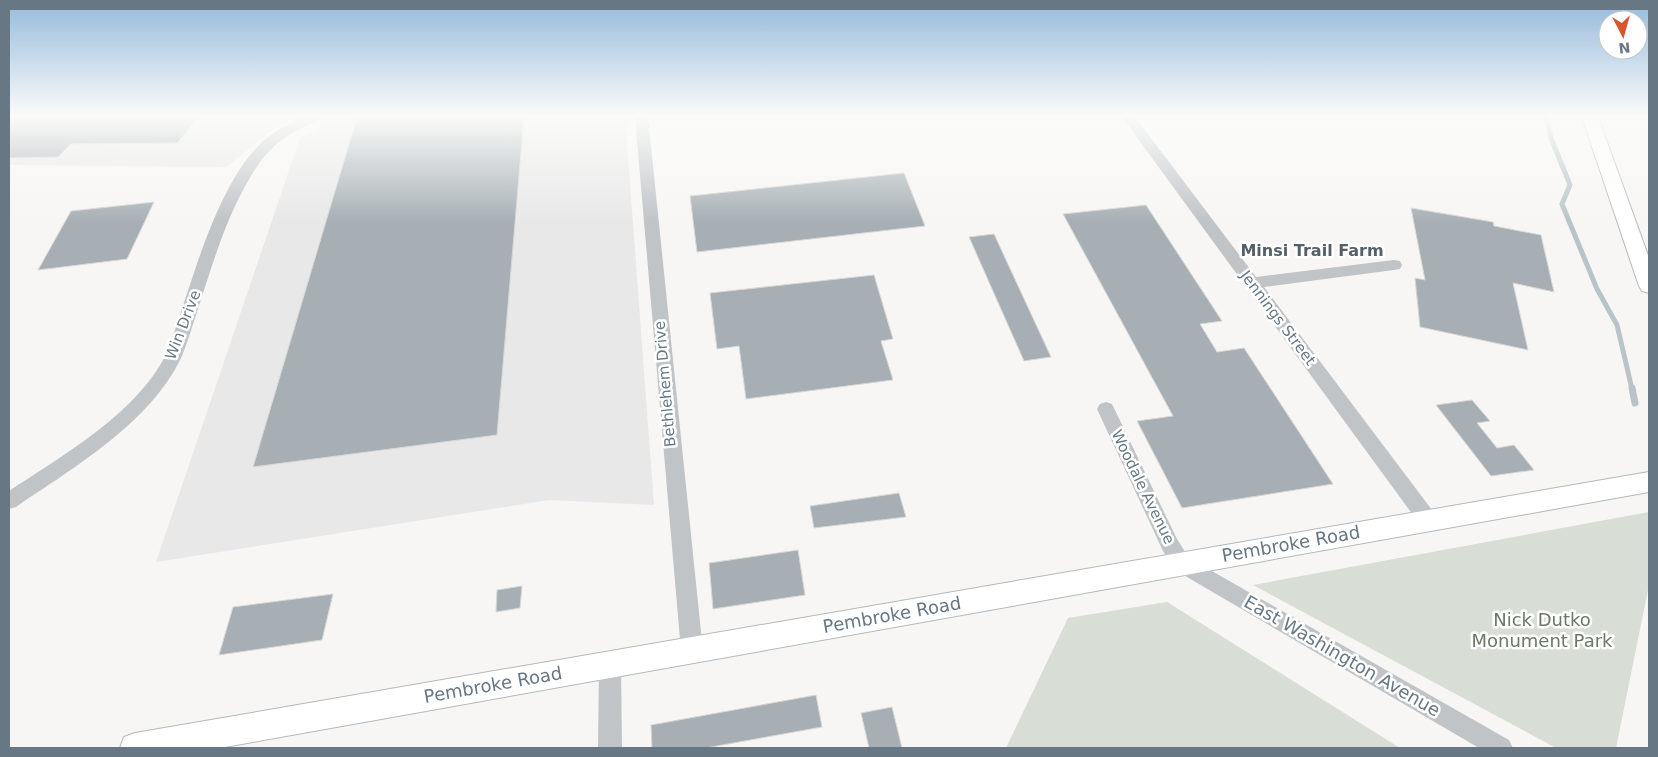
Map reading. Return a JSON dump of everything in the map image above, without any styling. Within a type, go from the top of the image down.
[{"type":"main road","points":[[1602,152],[1649,286]]},
{"type":"main road","name":"Pembroke Road","points":[[135,748],[1649,482]]},
{"type":"street","name":"Win Drive","points":[[9,501],[108,433],[132,412],[167,369],[221,227],[247,172],[260,152]]},
{"type":"street","name":"Bethlehem Drive","points":[[644,152],[692,650]]},
{"type":"street","name":"Jennings Street","points":[[1155,152],[1428,520]]},
{"type":"street","points":[[1251,283],[1394,265]]},
{"type":"street","name":"Woodale Avenue","points":[[1106,409],[1170,544],[1182,564]]},
{"type":"street","name":"East Washington Avenue","points":[[1182,564],[1500,748]]},
{"type":"street","points":[[610,665],[610,748]]},
{"type":"shaded area","points":[[9,152],[244,152],[226,167],[9,165]]},
{"type":"shaded area","points":[[295,152],[628,152],[654,505],[549,500],[156,562]]},
{"type":"green space","name":"Nick Dutko Monument Park","points":[[1649,512],[1649,585],[1616,748],[1556,748],[1253,585]]},
{"type":"green space","points":[[1167,602],[1400,748],[1006,748],[1068,618]]},
{"type":"building","points":[[9,152],[63,152],[58,157],[9,158]]},
{"type":"building","points":[[347,152],[521,152],[497,435],[253,467]]},
{"type":"building","points":[[904,173],[925,226],[697,252],[690,196]]},
{"type":"building","points":[[154,202],[127,259],[38,270],[71,211]]},
{"type":"building","points":[[1146,205],[1222,321],[1200,324],[1217,352],[1244,348],[1333,484],[1182,508],[1137,421],[1173,416],[1063,214]]},
{"type":"building","points":[[1411,208],[1493,222],[1494,226],[1541,235],[1554,292],[1513,283],[1528,350],[1420,327],[1415,278],[1425,280]]},
{"type":"building","points":[[994,234],[1051,357],[1024,361],[969,237]]},
{"type":"building","points":[[874,275],[893,339],[881,341],[893,380],[746,399],[739,346],[717,349],[710,293]]},
{"type":"building","points":[[1472,400],[1490,421],[1477,423],[1497,448],[1514,445],[1534,470],[1491,476],[1436,405]]},
{"type":"building","points":[[899,493],[906,517],[814,528],[810,506]]},
{"type":"building","points":[[798,550],[805,595],[713,609],[709,563]]},
{"type":"building","points":[[522,586],[520,608],[496,612],[497,590]]},
{"type":"building","points":[[333,594],[322,640],[219,655],[233,607]]},
{"type":"building","points":[[816,695],[822,727],[706,748],[652,748],[651,725]]},
{"type":"building","points":[[892,707],[902,748],[869,748],[861,713]]},
{"type":"waterway","points":[[1557,152],[1570,185],[1562,204],[1597,289],[1617,325],[1632,389]]},
{"type":"waterway","points":[[1632,388],[1635,403]]},
{"type":"district","name":"Minsi Trail Farm","points":[[1312,250]]}]
